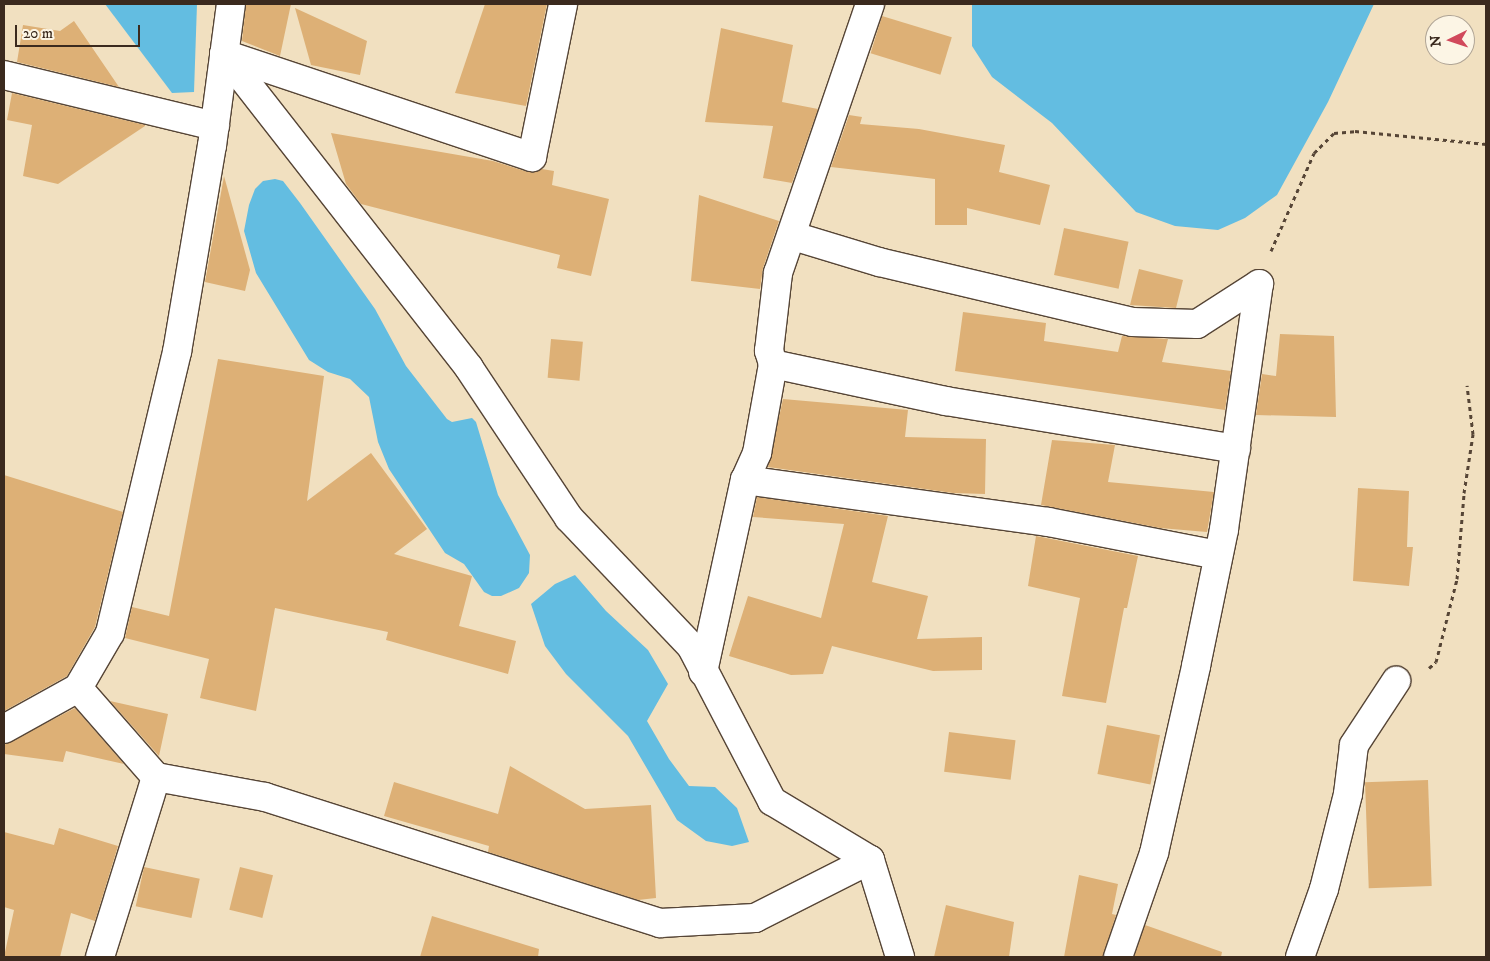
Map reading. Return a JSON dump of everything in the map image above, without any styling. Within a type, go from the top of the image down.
[{"type":"street","points":[[4,728],[78,688],[112,623],[176,352],[215,126],[232,4]]},
{"type":"street","points":[[224,54],[532,157],[563,4]]},
{"type":"street","points":[[703,672],[746,480],[757,453],[773,364],[769,351],[778,273],[793,236],[870,4]]},
{"type":"street","points":[[224,54],[470,368],[569,518],[690,646],[772,801],[870,860],[900,957]]},
{"type":"street","points":[[4,75],[215,126]]},
{"type":"street","points":[[793,236],[879,262],[1132,322],[1197,324],[1258,284]]},
{"type":"street","points":[[1118,957],[1154,853],[1217,554],[1236,449],[1258,284]]},
{"type":"street","points":[[773,364],[946,400],[1236,449]]},
{"type":"street","points":[[746,480],[1048,522],[1217,554]]},
{"type":"street","points":[[1300,957],[1324,889],[1348,794],[1354,745],[1396,681]]},
{"type":"street","points":[[78,688],[156,778],[265,797],[660,924],[755,918],[870,860]]},
{"type":"street","points":[[100,957],[156,778]]},
{"type":"path","points":[[1258,284],[1284,216],[1314,153],[1334,133],[1355,131],[1486,144]]},
{"type":"path","points":[[1396,681],[1426,671],[1436,662],[1456,579],[1464,493],[1473,434],[1467,384]]},
{"type":"water","points":[[105,4],[197,4],[194,92],[172,93]]},
{"type":"water","points":[[972,4],[1374,4],[1328,102],[1277,195],[1245,218],[1218,230],[1175,226],[1136,212],[1052,123],[992,77],[972,46]]},
{"type":"water","points":[[275,179],[283,181],[300,203],[375,309],[406,366],[447,419],[452,422],[472,418],[476,422],[498,495],[530,555],[529,573],[519,588],[501,596],[492,596],[484,592],[464,564],[445,553],[389,469],[378,442],[369,397],[350,379],[328,372],[309,360],[256,273],[244,231],[249,205],[255,189],[263,181]]},
{"type":"water","points":[[575,575],[606,611],[648,650],[668,684],[647,721],[669,759],[689,786],[715,787],[737,808],[749,842],[732,846],[706,841],[677,820],[628,736],[566,674],[545,646],[531,604],[555,584]]},
{"type":"building","points":[[246,4],[291,4],[280,56],[242,41]]},
{"type":"building","points":[[485,4],[547,4],[526,106],[455,93]]},
{"type":"building","points":[[295,8],[367,41],[360,75],[311,65]]},
{"type":"building","points":[[882,16],[952,37],[940,75],[871,53]]},
{"type":"building","points":[[74,21],[119,87],[17,62],[23,25],[60,31]]},
{"type":"building","points":[[721,28],[793,45],[782,102],[818,109],[792,183],[763,178],[773,126],[705,122]]},
{"type":"building","points":[[12,93],[145,126],[58,184],[23,176],[32,125],[7,120]]},
{"type":"building","points":[[849,115],[862,117],[860,124],[919,129],[1005,145],[999,172],[1050,185],[1040,225],[967,208],[967,225],[935,225],[935,179],[831,167]]},
{"type":"building","points":[[331,133],[493,161],[528,172],[542,169],[554,171],[552,185],[609,199],[591,276],[557,268],[560,255],[361,204],[346,184]]},
{"type":"building","points":[[224,176],[250,270],[245,291],[205,282]]},
{"type":"building","points":[[699,195],[779,221],[763,268],[760,289],[691,281]]},
{"type":"building","points":[[1064,228],[1129,242],[1119,289],[1054,275]]},
{"type":"building","points":[[1139,269],[1183,280],[1176,308],[1130,305]]},
{"type":"building","points":[[963,312],[1046,323],[1044,341],[1118,352],[1122,336],[1168,339],[1162,362],[1231,371],[1225,410],[955,371]]},
{"type":"building","points":[[1280,334],[1334,336],[1336,417],[1256,415],[1262,374],[1276,376]]},
{"type":"building","points":[[551,339],[583,342],[579,381],[548,378]]},
{"type":"building","points":[[218,359],[324,376],[307,501],[371,453],[427,529],[394,554],[472,576],[459,626],[516,641],[508,674],[386,640],[388,632],[275,608],[256,711],[200,698],[209,659],[125,638],[132,607],[169,616]]},
{"type":"building","points":[[783,399],[908,410],[905,437],[986,439],[985,494],[953,493],[768,467]]},
{"type":"building","points":[[1052,440],[1115,445],[1108,482],[1214,492],[1207,532],[1160,528],[1041,505]]},
{"type":"building","points":[[4,475],[123,512],[95,627],[67,676],[4,711]]},
{"type":"building","points":[[1358,488],[1409,491],[1407,547],[1413,547],[1409,586],[1353,581]]},
{"type":"building","points":[[757,497],[888,516],[872,582],[928,596],[917,639],[982,637],[982,670],[933,671],[832,646],[823,674],[791,675],[729,656],[748,596],[821,618],[844,524],[753,517]]},
{"type":"building","points":[[1036,536],[1138,556],[1127,608],[1124,608],[1106,703],[1062,696],[1080,598],[1028,586]]},
{"type":"building","points":[[110,701],[168,714],[159,756]]},
{"type":"building","points":[[75,708],[124,764],[66,751],[63,762],[4,754],[4,745]]},
{"type":"building","points":[[1107,725],[1160,735],[1150,784],[1097,774]]},
{"type":"building","points":[[949,732],[1016,740],[1011,780],[944,772]]},
{"type":"building","points":[[510,766],[585,809],[651,805],[656,898],[638,900],[488,852],[489,846],[384,816],[394,782],[498,814]]},
{"type":"building","points":[[1428,780],[1432,886],[1369,888],[1365,782]]},
{"type":"building","points":[[59,828],[118,846],[95,921],[71,913],[60,957],[4,957],[14,910],[4,907],[4,832],[54,845]]},
{"type":"building","points":[[144,867],[200,879],[191,918],[136,906]]},
{"type":"building","points":[[240,867],[273,875],[262,918],[229,910]]},
{"type":"building","points":[[1079,875],[1118,884],[1112,914],[1116,915],[1103,957],[1064,957]]},
{"type":"building","points":[[946,905],[1014,922],[1009,957],[934,957]]},
{"type":"building","points":[[432,916],[539,949],[538,957],[420,957]]},
{"type":"building","points":[[1145,925],[1222,952],[1221,957],[1134,957]]}]
